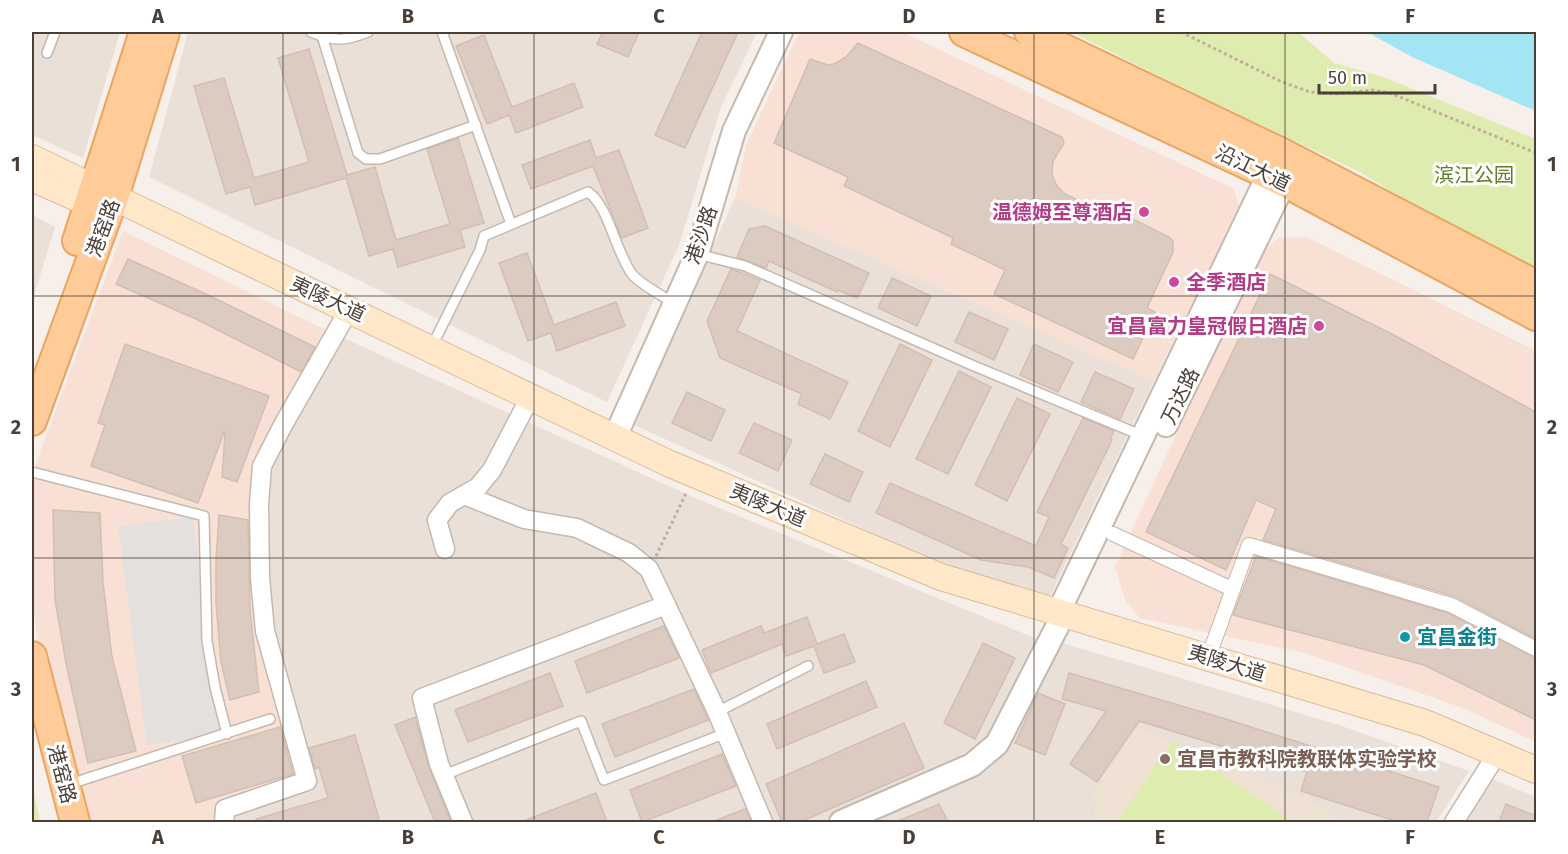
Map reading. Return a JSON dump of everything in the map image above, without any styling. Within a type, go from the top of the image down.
[{"type":"main road","name":"港窑路","points":[[32,421],[102,200],[144,32]]},
{"type":"main road","name":"港窑路","points":[[32,369],[102,200],[165,32]]},
{"type":"main road","name":"沿江大道","points":[[964,32],[1282,167],[1536,285]]},
{"type":"main road","name":"沿江大道","points":[[1029,32],[1282,167],[1536,316]]},
{"type":"main road","name":"夷陵大道","points":[[32,158],[102,200],[342,322],[690,484],[939,587],[1208,658],[1425,723],[1536,770]]},
{"type":"main road","name":"夷陵大道","points":[[32,178],[102,200],[431,348],[670,464],[941,577],[1245,681],[1410,733],[1536,784]]},
{"type":"main road","name":"港窑路","points":[[32,656],[75,822]]},
{"type":"main road","name":"港窑路","points":[[32,726],[57,822]]},
{"type":"street","name":"港沙路","points":[[615,437],[697,254],[734,131],[781,32]]},
{"type":"street","name":"万达路","points":[[1063,619],[1143,436],[1282,167]]},
{"type":"street","name":"万达路","points":[[841,822],[972,765],[998,744],[1063,619],[1113,534],[1282,167]]},
{"type":"street","points":[[224,822],[225,809],[307,781],[265,631],[260,578],[259,504],[262,466],[342,322]]},
{"type":"street","points":[[445,549],[437,520],[450,503],[478,487],[492,470],[525,407]]},
{"type":"street","points":[[464,495],[524,519],[577,528],[629,553],[649,569],[717,712],[764,822]]},
{"type":"street","points":[[1113,534],[1232,589]]},
{"type":"street","points":[[1208,658],[1248,545],[1451,605],[1536,649]]},
{"type":"street","points":[[463,822],[444,775],[422,698],[666,605]]},
{"type":"street","points":[[1454,822],[1490,765]]},
{"type":"lane","points":[[47,53],[55,32]]},
{"type":"lane","points":[[311,32],[348,40],[368,32]]},
{"type":"lane","points":[[442,32],[511,224]]},
{"type":"lane","points":[[322,36],[358,153],[366,159],[380,159],[476,125]]},
{"type":"lane","points":[[431,348],[480,250],[484,236],[588,192],[597,198],[623,260],[634,276],[675,304]]},
{"type":"lane","points":[[697,254],[745,266],[974,366],[1143,436]]},
{"type":"lane","points":[[32,472],[204,516],[207,641],[215,687],[227,734]]},
{"type":"lane","points":[[717,712],[808,666]]},
{"type":"lane","points":[[65,786],[270,719]]},
{"type":"lane","points":[[444,775],[581,721],[604,780],[726,733]]},
{"type":"path","points":[[1181,32],[1282,82],[1310,92],[1335,94],[1372,90],[1390,93],[1536,153]]},
{"type":"path","points":[[649,569],[690,484]]},
{"type":"shaded area","points":[[32,32],[120,32],[83,158],[32,135]]},
{"type":"shaded area","points":[[188,32],[757,32],[721,107],[679,245],[607,402],[149,177]]},
{"type":"shaded area","points":[[799,32],[902,32],[1234,189],[1239,205],[1154,381],[735,198],[747,143]]},
{"type":"shaded area","points":[[735,198],[1154,381],[1049,598],[945,566],[632,424]]},
{"type":"shaded area","points":[[32,215],[55,227],[32,302]]},
{"type":"shaded area","points":[[123,231],[328,331],[259,451],[248,510],[287,689],[314,785],[233,814],[236,822],[88,822],[37,636],[32,598],[32,495],[36,463]]},
{"type":"shaded area","points":[[1307,237],[1536,351],[1536,742],[1463,708],[1305,653],[1140,618],[1125,600],[1115,567],[1258,257],[1278,238]]},
{"type":"shaded area","points":[[328,331],[695,498],[1037,639],[995,725],[975,754],[821,822],[236,822],[233,814],[287,689],[248,510],[259,451]]},
{"type":"shaded area","points":[[193,517],[221,735],[147,745],[118,526]]},
{"type":"shaded area","points":[[1062,643],[1336,724],[1469,771],[1436,822],[1345,822],[1293,792],[1094,790],[1096,822],[868,822],[962,782],[1007,750]]},
{"type":"shaded area","name":"宜昌市教科院教联体实验学校","points":[[1137,728],[1293,792],[1345,822],[1096,822],[1094,790]]},
{"type":"shaded area","points":[[1492,779],[1536,797],[1536,822],[1463,822]]},
{"type":"green space","name":"滨江公园","points":[[1071,32],[1298,32],[1334,63],[1383,77],[1536,139],[1536,269],[1433,218],[1362,173]]},
{"type":"green space","points":[[1173,741],[1293,822],[1116,822]]},
{"type":"green space","points":[[32,782],[40,822],[32,822]]},
{"type":"water","points":[[1367,32],[1536,32],[1536,111],[1412,57]]},
{"type":"building","points":[[603,32],[639,32],[628,57],[597,44]]},
{"type":"building","points":[[702,32],[738,32],[685,148],[655,135]]},
{"type":"building","points":[[484,35],[512,107],[574,83],[583,107],[516,133],[509,115],[487,124],[456,46]]},
{"type":"building","points":[[858,43],[1062,137],[1064,143],[1053,161],[1052,175],[1057,186],[1065,194],[1090,206],[1099,202],[1173,241],[1173,252],[1147,308],[1155,312],[1133,359],[994,294],[1005,270],[951,244],[953,238],[844,186],[848,177],[774,143],[810,59],[828,65],[834,64],[846,57]]},
{"type":"building","points":[[309,49],[347,175],[375,167],[396,240],[450,224],[427,149],[458,138],[484,223],[460,230],[465,247],[398,267],[393,249],[369,256],[346,178],[255,205],[250,187],[226,194],[194,86],[224,78],[254,178],[309,162],[278,58]]},
{"type":"building","points":[[590,140],[596,158],[619,150],[648,228],[622,238],[593,166],[531,189],[522,165]]},
{"type":"building","points":[[765,226],[869,273],[857,298],[838,290],[837,292],[769,261],[766,268],[737,257],[749,229]]},
{"type":"building","points":[[527,253],[554,325],[616,302],[625,326],[557,351],[551,333],[528,341],[499,263]]},
{"type":"building","points":[[128,259],[315,347],[301,372],[196,319],[116,284]]},
{"type":"building","points":[[731,269],[760,280],[737,331],[848,382],[830,419],[798,404],[802,394],[720,358],[707,321]]},
{"type":"building","points":[[1270,274],[1392,334],[1536,412],[1536,639],[1454,596],[1263,540],[1276,509],[1256,500],[1226,570],[1146,532]]},
{"type":"building","points":[[892,278],[931,296],[917,326],[878,308]]},
{"type":"building","points":[[969,312],[1008,329],[994,360],[955,342]]},
{"type":"building","points":[[125,344],[269,396],[237,482],[222,477],[224,432],[198,503],[91,466],[105,425],[98,423]]},
{"type":"building","points":[[900,344],[932,360],[890,447],[858,431]]},
{"type":"building","points":[[1034,344],[1073,362],[1058,392],[1020,375]]},
{"type":"building","points":[[959,371],[991,387],[948,474],[916,459]]},
{"type":"building","points":[[1095,372],[1134,389],[1120,419],[1081,402]]},
{"type":"building","points":[[687,392],[725,410],[711,441],[672,423]]},
{"type":"building","points":[[1017,398],[1050,414],[1007,501],[975,485]]},
{"type":"building","points":[[1083,418],[1114,431],[1110,439],[1112,440],[1061,544],[1068,548],[1054,578],[1028,567],[981,560],[876,513],[890,483],[1036,546],[1049,517],[1037,512]]},
{"type":"building","points":[[754,423],[792,440],[778,471],[739,453]]},
{"type":"building","points":[[825,454],[863,472],[849,502],[810,484]]},
{"type":"building","points":[[53,510],[100,513],[103,583],[112,657],[136,751],[88,763],[55,600]]},
{"type":"building","points":[[219,515],[248,520],[250,609],[259,692],[230,700],[221,662],[216,603]]},
{"type":"building","name":"宜昌金街","points":[[1256,556],[1448,613],[1536,658],[1536,720],[1424,665],[1233,615]]},
{"type":"building","points":[[807,617],[817,644],[844,634],[855,662],[824,673],[814,646],[786,656],[782,644],[711,673],[702,650],[761,626],[764,633]]},
{"type":"building","points":[[664,626],[679,658],[587,693],[575,661]]},
{"type":"building","points":[[983,643],[1015,658],[975,739],[944,723]]},
{"type":"building","points":[[550,673],[563,706],[468,742],[455,710]]},
{"type":"building","points":[[1069,673],[1226,719],[1439,787],[1427,822],[1398,822],[1301,791],[1307,772],[1139,721],[1097,782],[1070,764],[1106,711],[1062,699]]},
{"type":"building","points":[[866,681],[877,707],[777,749],[767,724]]},
{"type":"building","points":[[694,689],[708,720],[615,757],[602,724]]},
{"type":"building","points":[[1038,693],[1065,704],[1045,755],[1015,743]]},
{"type":"building","points":[[415,717],[429,768],[451,822],[435,822],[395,725]]},
{"type":"building","points":[[904,723],[924,768],[800,822],[782,822],[766,784]]},
{"type":"building","points":[[280,727],[293,774],[196,803],[182,756]]},
{"type":"building","points":[[355,735],[379,819],[367,822],[257,822],[256,819],[328,798],[319,767],[315,769],[309,748]]},
{"type":"building","points":[[722,754],[736,786],[642,822],[630,790]]},
{"type":"building","points":[[596,793],[607,822],[521,822]]},
{"type":"building","points":[[939,804],[948,822],[896,822]]},
{"type":"building","points":[[1506,804],[1536,816],[1536,822],[1499,822]]},
{"type":"building","points":[[745,809],[751,822],[712,822]]},
{"type":"place","name":"温德姆至尊酒店","points":[[1144,212]]},
{"type":"place","name":"全季酒店","points":[[1174,282]]},
{"type":"place","name":"宜昌富力皇冠假日酒店","points":[[1319,326]]},
{"type":"place","name":"宜昌金街","points":[[1405,637]]},
{"type":"place","name":"宜昌市教科院教联体实验学校","points":[[1165,759]]}]
